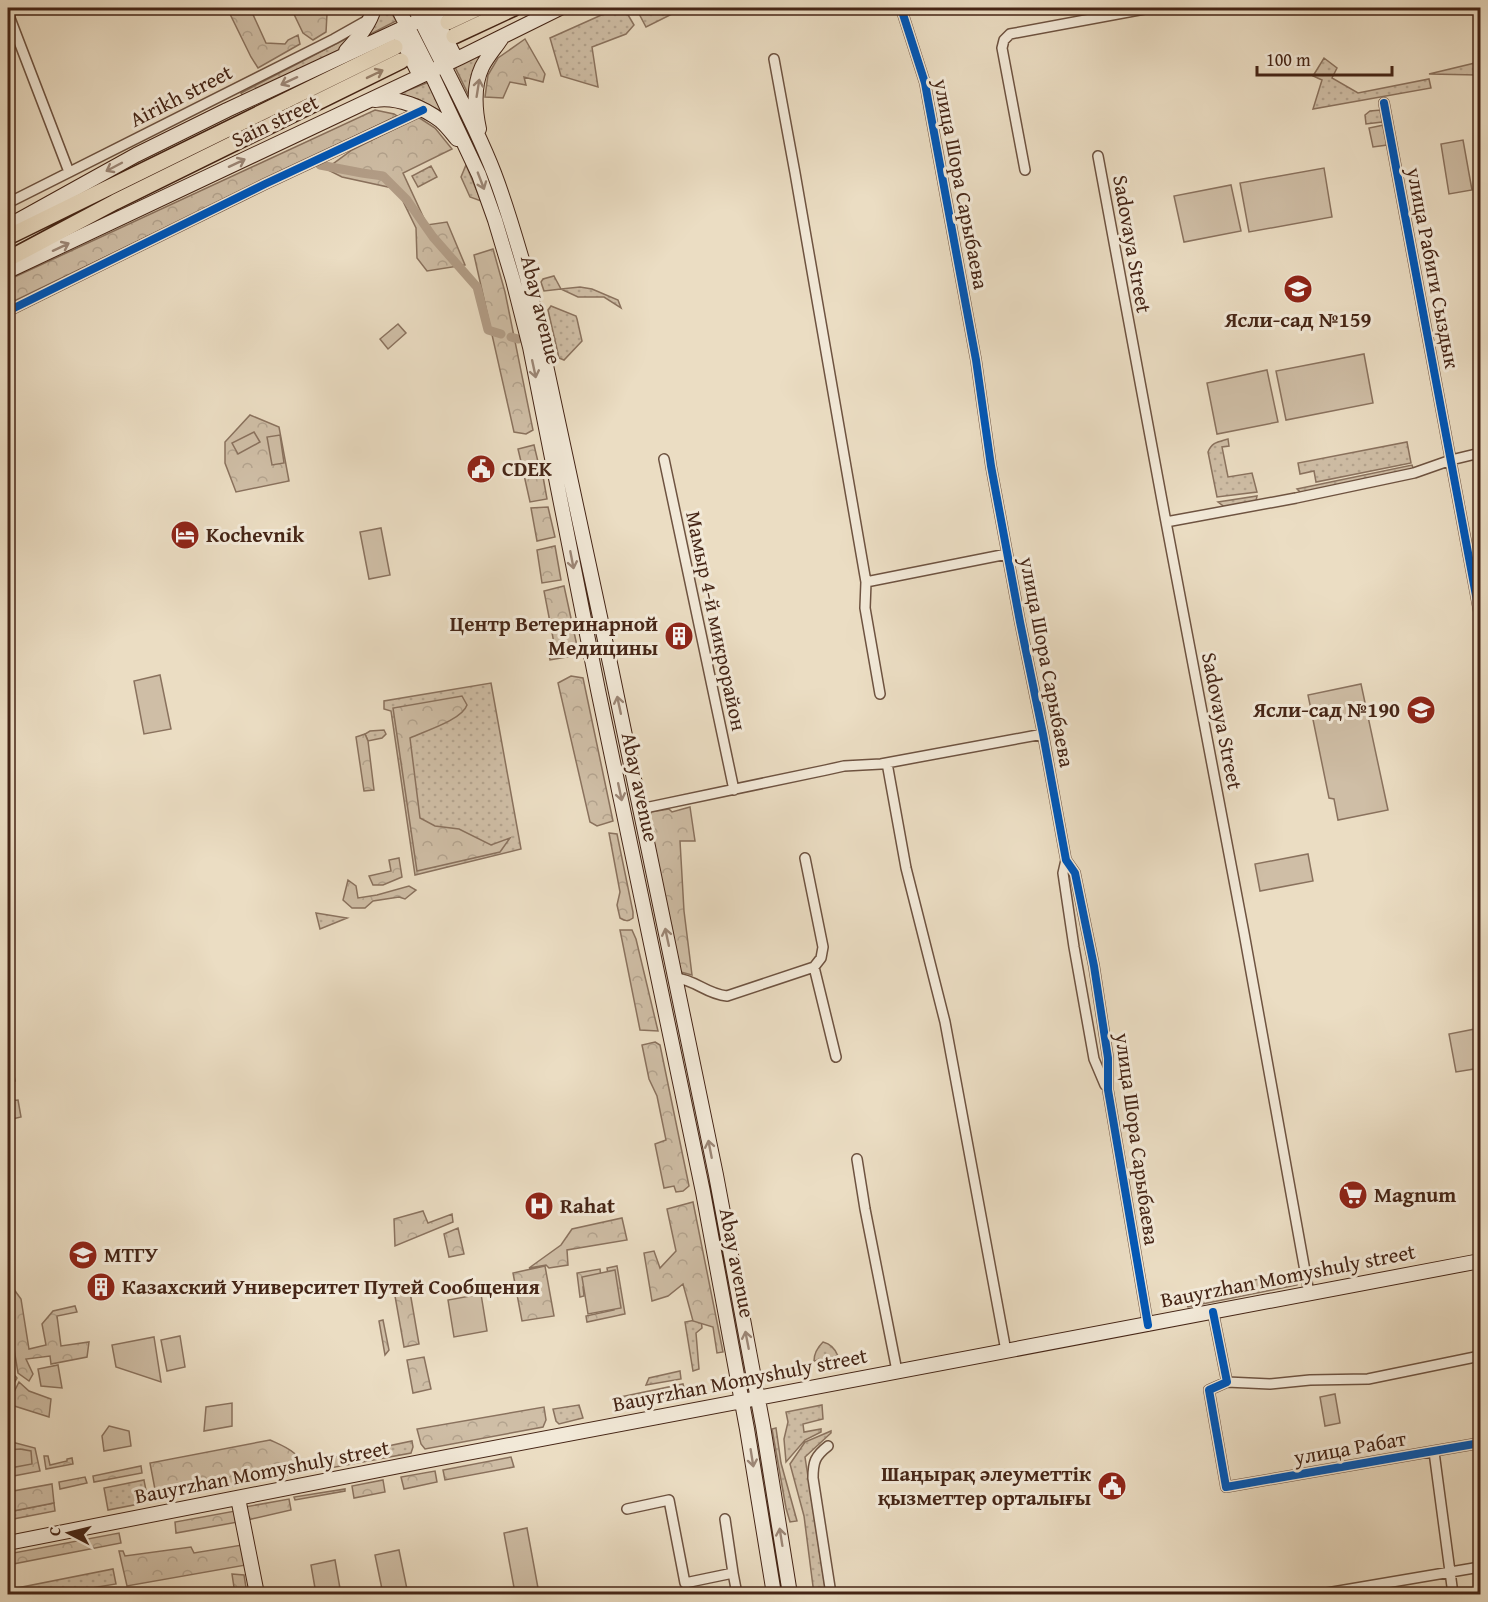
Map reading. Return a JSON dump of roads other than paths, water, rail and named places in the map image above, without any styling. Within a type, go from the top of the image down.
[{"type":"main road","name":"Abay avenue","points":[[399,8],[415,20],[450,62],[509,216],[531,290],[713,1164],[758,1398],[790,1594]]},
{"type":"main road","name":"Sain street","points":[[450,22],[478,8]]},
{"type":"main road","name":"Sain street","points":[[8,226],[136,155],[415,20],[450,22],[514,8]]},
{"type":"main road","name":"Sain street","points":[[8,271],[560,8]]},
{"type":"main road","points":[[342,56],[359,37],[372,13]]},
{"type":"main road","name":"Abay avenue","points":[[415,20],[425,73],[468,150],[495,220],[530,347],[598,690],[700,1181],[742,1401],[774,1594]]},
{"type":"main road","points":[[482,146],[476,94],[481,69],[504,35]]},
{"type":"main road","name":"Sain street","points":[[8,237],[398,54],[8,259]]},
{"type":"main road","points":[[364,102],[391,100],[423,110],[442,122],[468,150]]},
{"type":"main road","name":"Bauyrzhan Momyshuly street","points":[[8,1543],[1480,1261]]},
{"type":"main road","points":[[238,1498],[257,1594]]},
{"type":"street","name":"улица Шора Сарыбаева","points":[[901,8],[928,100],[976,360],[991,466],[1022,634],[1066,860],[1076,873],[1094,966],[1108,1058],[1108,1090],[1148,1325]]},
{"type":"street","points":[[1025,170],[1002,48],[1004,39],[1010,34],[1150,8]]},
{"type":"street","points":[[8,13],[69,172]]},
{"type":"street","name":"Airikh street","points":[[8,203],[344,34],[372,13]]},
{"type":"street","points":[[774,59],[866,582],[865,608],[880,694]]},
{"type":"street","name":"улица Рабиги Сыздык","points":[[1384,103],[1480,617]]},
{"type":"street","points":[[8,311],[265,184],[423,110]]},
{"type":"street","points":[[129,142],[136,155]]},
{"type":"street","name":"Sadovaya Street","points":[[1098,156],[1253,979],[1309,1293]]},
{"type":"street","points":[[1166,522],[1414,473],[1480,453]]},
{"type":"street","name":"Мамыр 4-й микрорайон","points":[[664,459],[734,790]]},
{"type":"street","points":[[866,582],[1007,554]]},
{"type":"street","points":[[640,809],[844,766],[887,763],[1043,734]]},
{"type":"street","points":[[887,763],[906,868],[945,1022],[1006,1351]]},
{"type":"street","points":[[676,978],[688,979],[715,995],[727,996],[814,968],[823,947],[805,858]]},
{"type":"street","points":[[1066,860],[1063,873],[1094,1059],[1108,1090]]},
{"type":"street","points":[[814,968],[836,1057]]},
{"type":"street","points":[[857,1159],[897,1371]]},
{"type":"street","points":[[1213,1312],[1227,1382],[1270,1383],[1368,1379],[1480,1356]]},
{"type":"street","name":"улица Рабат","points":[[1227,1382],[1209,1390],[1226,1487],[1480,1443]]},
{"type":"street","points":[[828,1446],[819,1453],[813,1468],[813,1478],[831,1594]]},
{"type":"street","points":[[1434,1452],[1453,1594]]},
{"type":"street","points":[[627,1509],[669,1500],[685,1583],[733,1573]]},
{"type":"street","points":[[725,1519],[737,1594]]},
{"type":"street","points":[[1321,1594],[1480,1567]]},
{"type":"waterway","points":[[320,165],[383,176],[407,200],[433,237],[477,287],[488,330],[501,334]]},
{"type":"waterway","points":[[511,337],[518,339]]},
{"type":"place","name":"Ясли-сад №159","points":[[1298,289]]},
{"type":"place","name":"CDEK","points":[[481,469]]},
{"type":"place","name":"Kochevnik","points":[[185,535]]},
{"type":"place","name":"Центр Ветеринарной Медицины","points":[[679,636]]},
{"type":"place","name":"Ясли-сад №190","points":[[1421,710]]},
{"type":"place","name":"Magnum","points":[[1353,1195]]},
{"type":"place","name":"Rahat","points":[[539,1206]]},
{"type":"place","name":"МТГУ","points":[[83,1255]]},
{"type":"place","name":"Казахский Университет Путей Сообщения","points":[[101,1287]]},
{"type":"place","name":"Шаңырақ әлеуметтік қызметтер орталығы","points":[[1112,1486]]}]
